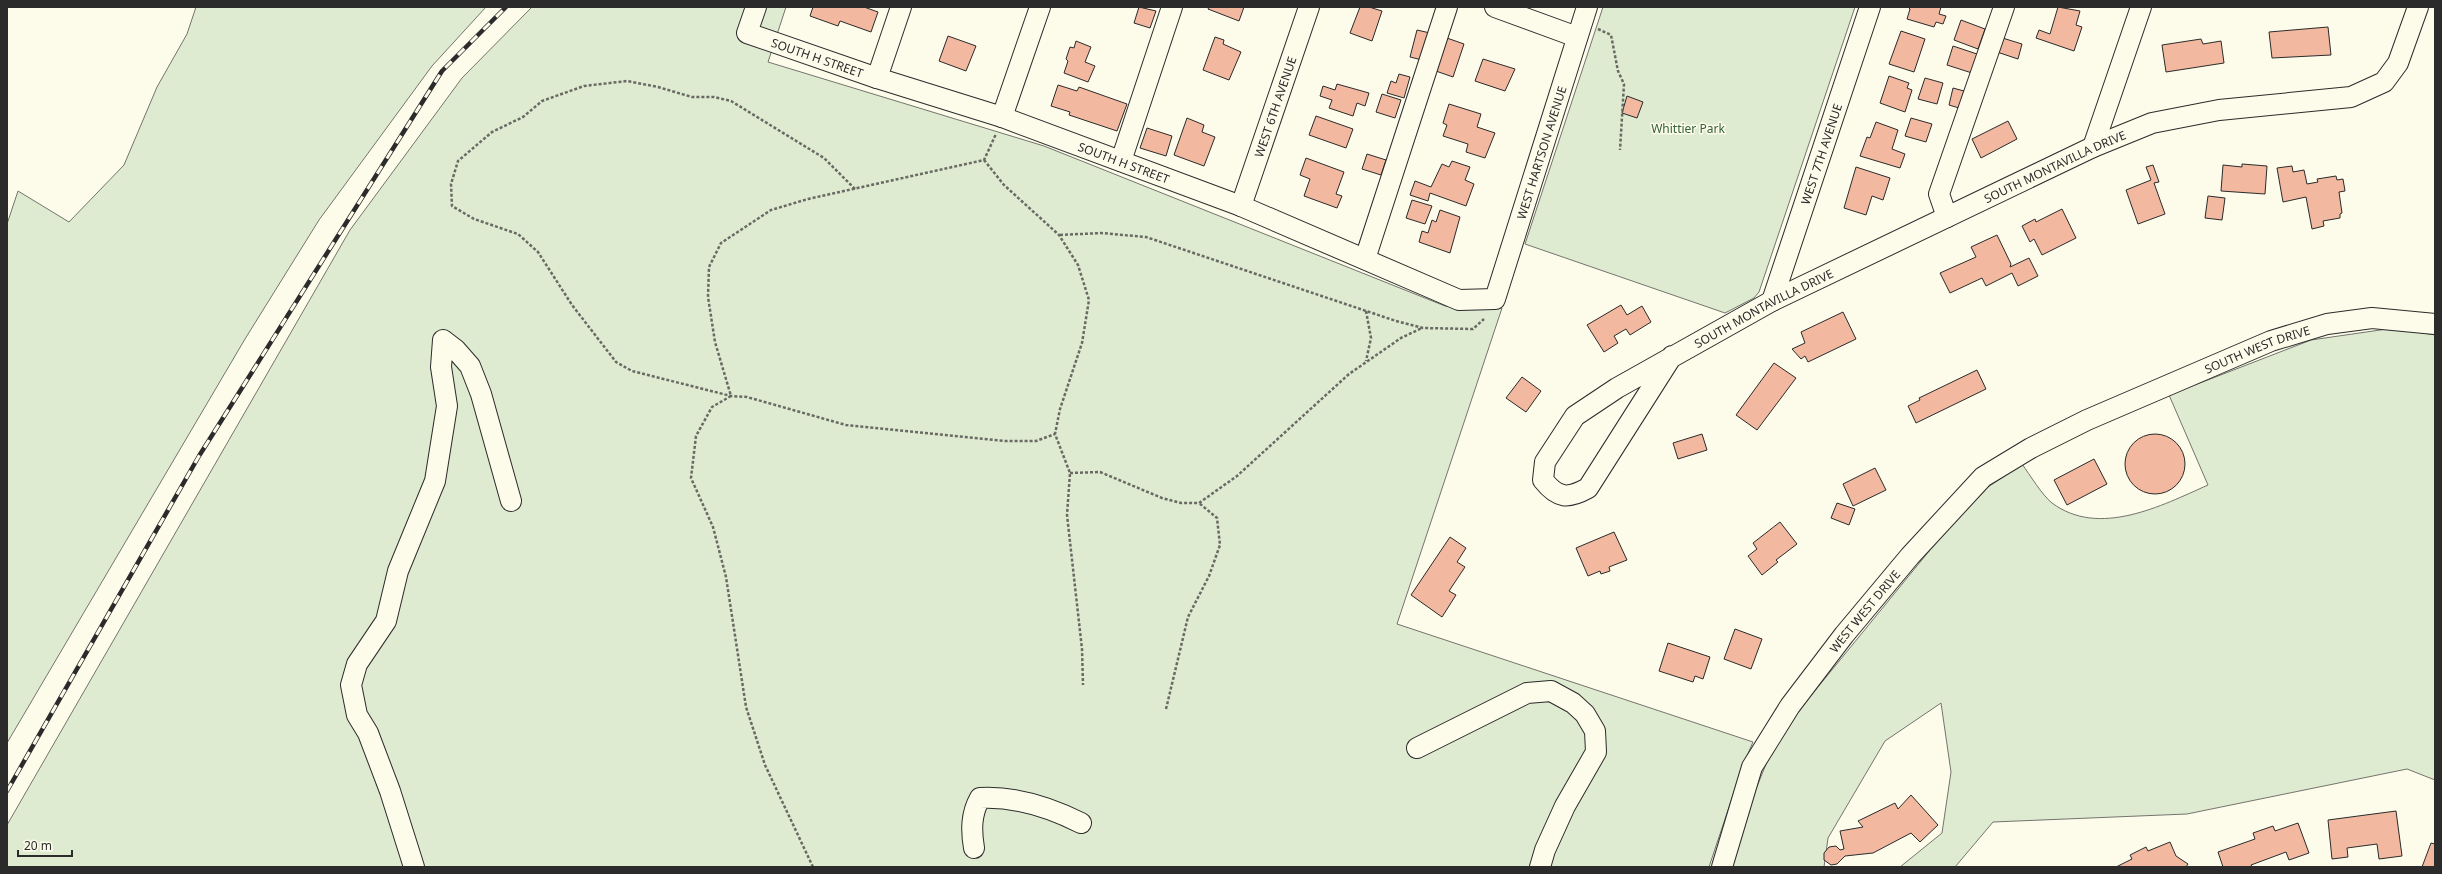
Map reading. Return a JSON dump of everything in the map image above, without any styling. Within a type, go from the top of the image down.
[{"type":"street","name":"SOUTH H STREET","points":[[756,7],[747,33],[877,78],[1002,117],[1121,161],[1241,206],[1459,300],[1495,299]]},
{"type":"street","points":[[877,78],[901,7]]},
{"type":"street","points":[[1002,117],[1040,7]]},
{"type":"street","points":[[1121,161],[1172,7]]},
{"type":"street","name":"WEST 6TH AVENUE","points":[[1241,206],[1309,7]]},
{"type":"street","points":[[1365,259],[1447,7]]},
{"type":"street","points":[[1495,7],[1582,22]]},
{"type":"street","name":"WEST 7TH AVENUE","points":[[1772,301],[1870,7]]},
{"type":"street","points":[[1948,217],[1939,194],[2004,7]]},
{"type":"street","points":[[2093,147],[2141,7]]},
{"type":"street","name":"SOUTH MONTAVILLA DRIVE","points":[[1672,356],[1588,488],[1574,496],[1562,495],[1551,490],[1543,480],[1545,462],[1575,416],[1617,388],[1672,356],[1772,301],[2093,147],[2152,123],[2219,110],[2351,97],[2384,82],[2398,63],[2418,7]]},
{"type":"street","name":"WEST HARTSON AVENUE","points":[[1495,299],[1582,22]]},
{"type":"street","name":"SOUTH WEST DRIVE","points":[[2087,420],[2270,341],[2326,324],[2372,318],[2435,324]]},
{"type":"street","points":[[414,867],[390,791],[368,733],[357,715],[350,685],[357,664],[386,622],[400,564],[435,481],[447,406],[441,367],[443,340],[456,350],[470,366],[481,394],[511,501]]},
{"type":"street","name":"WEST WEST DRIVE","points":[[1722,867],[1752,767],[1790,706],[1844,635],[1910,556],[1984,477],[2031,448],[2087,420]]},
{"type":"street","points":[[1417,748],[1527,693],[1551,691],[1573,702],[1585,714],[1595,731],[1596,752],[1565,806],[1545,850],[1540,867]]},
{"type":"street","points":[[974,848],[971,831],[974,809],[980,798],[1003,797],[1063,814],[1081,823]]},
{"type":"path","points":[[1582,22],[1608,33],[1614,43],[1616,66],[1624,84],[1620,150]]},
{"type":"path","points":[[856,189],[824,158],[731,101],[714,97],[692,97],[627,80],[584,86],[542,101],[523,117],[492,132],[458,161],[451,184],[452,206],[474,219],[518,234],[538,252],[572,305],[616,362],[632,371],[731,396],[747,397],[846,425],[1004,441],[1036,441],[1055,434]]},
{"type":"path","points":[[984,160],[1002,117]]},
{"type":"path","points":[[731,396],[715,342],[708,298],[709,267],[721,243],[771,210],[984,160]]},
{"type":"path","points":[[984,160],[1004,185],[1059,235],[1078,265],[1089,300],[1082,343],[1060,409],[1055,434],[1070,473],[1067,515],[1082,649],[1083,685]]},
{"type":"path","points":[[1059,235],[1101,234],[1146,237],[1366,312],[1423,328],[1473,329],[1490,313],[1495,299]]},
{"type":"path","points":[[1366,312],[1371,338],[1366,362]]},
{"type":"path","points":[[1070,473],[1100,472],[1162,498],[1181,503],[1199,503],[1237,476],[1277,437],[1366,362],[1401,338],[1423,328]]},
{"type":"path","points":[[731,396],[712,408],[696,436],[691,478],[712,527],[726,577],[746,707],[767,771],[813,867]]},
{"type":"path","points":[[1166,709],[1188,617],[1209,576],[1220,545],[1217,518],[1199,503]]},
{"type":"green space","points":[[196,7],[486,7],[432,66],[319,220],[245,339],[7,743],[7,224],[18,191],[69,222],[124,165],[157,87],[187,34]]},
{"type":"green space","points":[[532,7],[786,7],[768,62],[1044,146],[1445,306],[1502,308],[1397,624],[1753,742],[1743,765],[1709,867],[7,867],[7,825],[350,230],[462,78]]},
{"type":"green space","name":"Whittier Park","points":[[1603,7],[1855,7],[1759,292],[1754,298],[1725,313],[1525,244]]},
{"type":"green space","points":[[2394,328],[2435,335],[2435,780],[2407,769],[2187,814],[1993,822],[1955,867],[1900,867],[1942,833],[1951,772],[1941,703],[1885,741],[1828,838],[1824,867],[1732,867],[1741,826],[1777,737],[1939,539],[1988,487],[2022,464],[2048,499],[2052,503],[2070,513],[2090,518],[2110,518],[2130,515],[2170,502],[2208,485],[2169,395],[2311,340]]},
{"type":"building","points":[[813,7],[864,7],[878,12],[871,32],[840,21],[838,26],[810,16]]},
{"type":"building","points":[[1139,7],[1156,11],[1150,28],[1134,23]]},
{"type":"building","points":[[1209,7],[1244,7],[1239,21],[1208,9]]},
{"type":"building","points":[[1360,7],[1369,7],[1382,11],[1372,41],[1350,33]]},
{"type":"building","points":[[1908,7],[1941,7],[1939,14],[1946,16],[1943,24],[1936,22],[1934,27],[1907,19],[1910,9]]},
{"type":"building","points":[[2058,7],[2080,11],[2076,25],[2082,27],[2074,51],[2036,38],[2039,30],[2050,34]]},
{"type":"building","points":[[1961,20],[1985,29],[1978,49],[1954,40]]},
{"type":"building","points":[[2328,27],[2331,55],[2272,58],[2269,32]]},
{"type":"building","points":[[1417,30],[1430,33],[1422,60],[1410,57]]},
{"type":"building","points":[[1901,31],[1925,39],[1914,72],[1889,64]]},
{"type":"building","points":[[948,36],[976,46],[966,71],[939,61]]},
{"type":"building","points":[[1996,36],[2022,44],[2018,59],[1991,50]]},
{"type":"building","points":[[1215,37],[1224,40],[1223,44],[1241,52],[1229,80],[1203,70]]},
{"type":"building","points":[[1444,37],[1464,44],[1453,77],[1433,70]]},
{"type":"building","points":[[2201,39],[2203,44],[2221,41],[2224,63],[2166,72],[2162,45]]},
{"type":"building","points":[[1076,41],[1091,47],[1085,62],[1095,66],[1088,82],[1064,73],[1070,47],[1074,48]]},
{"type":"building","points":[[1953,46],[1977,54],[1972,73],[1947,65]]},
{"type":"building","points":[[1483,59],[1515,69],[1505,91],[1475,81]]},
{"type":"building","points":[[1399,74],[1410,77],[1404,98],[1387,93],[1391,81],[1396,83]]},
{"type":"building","points":[[1889,76],[1909,83],[1907,88],[1912,90],[1905,112],[1880,103]]},
{"type":"building","points":[[1925,78],[1943,83],[1937,104],[1918,99]]},
{"type":"building","points":[[1337,84],[1369,93],[1365,106],[1357,103],[1353,116],[1329,108],[1332,100],[1320,96],[1323,86],[1335,90]]},
{"type":"building","points":[[1058,85],[1077,91],[1079,87],[1127,104],[1117,131],[1069,115],[1070,112],[1051,106]]},
{"type":"building","points":[[1953,88],[1964,91],[1959,108],[1949,105]]},
{"type":"building","points":[[1382,94],[1401,100],[1395,118],[1376,112]]},
{"type":"building","points":[[1627,96],[1643,102],[1637,118],[1622,113]]},
{"type":"building","points":[[1449,104],[1481,114],[1477,127],[1495,133],[1485,158],[1466,152],[1468,144],[1443,136],[1447,125],[1443,123]]},
{"type":"building","points":[[1316,116],[1353,129],[1346,148],[1309,135]]},
{"type":"building","points":[[1187,118],[1204,125],[1202,132],[1215,137],[1204,166],[1174,155]]},
{"type":"building","points":[[1911,118],[1932,124],[1926,142],[1905,136]]},
{"type":"building","points":[[2008,121],[2017,139],[1981,158],[1972,139]]},
{"type":"building","points":[[1876,122],[1898,130],[1892,149],[1905,154],[1900,168],[1860,156],[1867,137],[1870,138]]},
{"type":"building","points":[[1147,128],[1172,136],[1166,156],[1140,148]]},
{"type":"building","points":[[1367,154],[1386,160],[1381,175],[1362,169]]},
{"type":"building","points":[[1306,158],[1344,172],[1336,194],[1342,196],[1337,208],[1304,196],[1310,179],[1300,175]]},
{"type":"building","points":[[1452,161],[1470,167],[1465,180],[1474,184],[1466,206],[1430,193],[1428,201],[1410,195],[1415,181],[1431,187],[1442,164],[1449,167]]},
{"type":"building","points":[[2242,164],[2267,166],[2265,194],[2221,191],[2223,165],[2242,167]]},
{"type":"building","points":[[2153,165],[2159,182],[2154,183],[2165,214],[2138,224],[2126,190],[2151,180],[2146,167]]},
{"type":"building","points":[[2292,166],[2293,172],[2304,170],[2307,184],[2318,182],[2317,179],[2336,176],[2337,180],[2343,179],[2345,191],[2339,192],[2342,213],[2340,214],[2340,218],[2323,221],[2324,226],[2312,229],[2306,197],[2283,202],[2277,168]]},
{"type":"building","points":[[1856,167],[1890,178],[1883,200],[1872,196],[1866,215],[1844,208]]},
{"type":"building","points":[[2208,196],[2225,198],[2222,220],[2205,218]]},
{"type":"building","points":[[1412,200],[1432,206],[1425,224],[1406,218]]},
{"type":"building","points":[[2062,209],[2076,238],[2042,255],[2034,239],[2030,242],[2022,226],[2035,219],[2036,222]]},
{"type":"building","points":[[1440,210],[1460,217],[1450,253],[1419,242],[1422,231],[1428,233],[1432,220],[1436,222]]},
{"type":"building","points":[[1997,235],[2011,264],[2010,267],[2029,258],[2038,276],[2018,286],[2012,273],[1986,286],[1982,278],[1950,293],[1940,273],[1976,257],[1971,247]]},
{"type":"building","points":[[1621,305],[1627,315],[1642,306],[1651,322],[1630,335],[1626,329],[1614,336],[1618,343],[1604,352],[1587,325]]},
{"type":"building","points":[[1843,312],[1856,339],[1808,362],[1805,356],[1801,359],[1792,349],[1805,343],[1801,332]]},
{"type":"building","points":[[1774,363],[1796,378],[1757,430],[1736,415]]},
{"type":"building","points":[[1977,370],[1986,389],[1916,423],[1908,406],[1920,400],[1919,398]]},
{"type":"building","points":[[1522,377],[1541,391],[1526,412],[1506,398]]},
{"type":"building","points":[[1702,434],[1707,450],[1678,459],[1673,443]]},
{"type":"building","points":[[2149,434],[2161,434],[2172,439],[2180,447],[2185,458],[2183,476],[2172,489],[2161,494],[2149,494],[2138,489],[2130,481],[2125,470],[2125,458],[2130,447],[2138,439]]},
{"type":"building","points":[[2094,459],[2107,484],[2067,505],[2054,480]]},
{"type":"building","points":[[1875,468],[1886,490],[1853,506],[1843,484]]},
{"type":"building","points":[[1837,503],[1855,509],[1849,525],[1831,518]]},
{"type":"building","points":[[1780,522],[1797,544],[1776,560],[1778,562],[1762,575],[1748,556],[1757,549],[1753,543]]},
{"type":"building","points":[[1614,532],[1627,560],[1609,567],[1610,571],[1601,574],[1600,571],[1588,576],[1576,548]]},
{"type":"building","points":[[1450,537],[1466,548],[1457,562],[1465,567],[1449,591],[1456,595],[1442,617],[1411,595]]},
{"type":"building","points":[[1735,629],[1762,639],[1751,669],[1724,659]]},
{"type":"building","points":[[1668,643],[1710,657],[1703,679],[1695,676],[1693,682],[1659,671]]},
{"type":"building","points":[[1911,795],[1938,825],[1920,842],[1911,833],[1873,853],[1845,856],[1837,864],[1831,865],[1824,860],[1824,853],[1829,847],[1836,846],[1840,850],[1844,849],[1840,831],[1863,827],[1858,821],[1895,803],[1898,809]]},
{"type":"building","points":[[2396,811],[2402,856],[2379,859],[2377,844],[2347,848],[2348,857],[2332,859],[2328,820]]},
{"type":"building","points":[[2298,823],[2309,853],[2289,860],[2286,852],[2251,865],[2252,867],[2223,867],[2218,852],[2255,839],[2253,833],[2273,826],[2275,831]]},
{"type":"building","points":[[2170,842],[2176,856],[2188,864],[2186,867],[2116,867],[2132,859],[2130,855],[2146,847],[2148,851]]},
{"type":"building","points":[[2431,843],[2435,844],[2435,867],[2422,867]]},
{"type":"railway","points":[[7,791],[199,456],[442,71],[506,7]]}]
